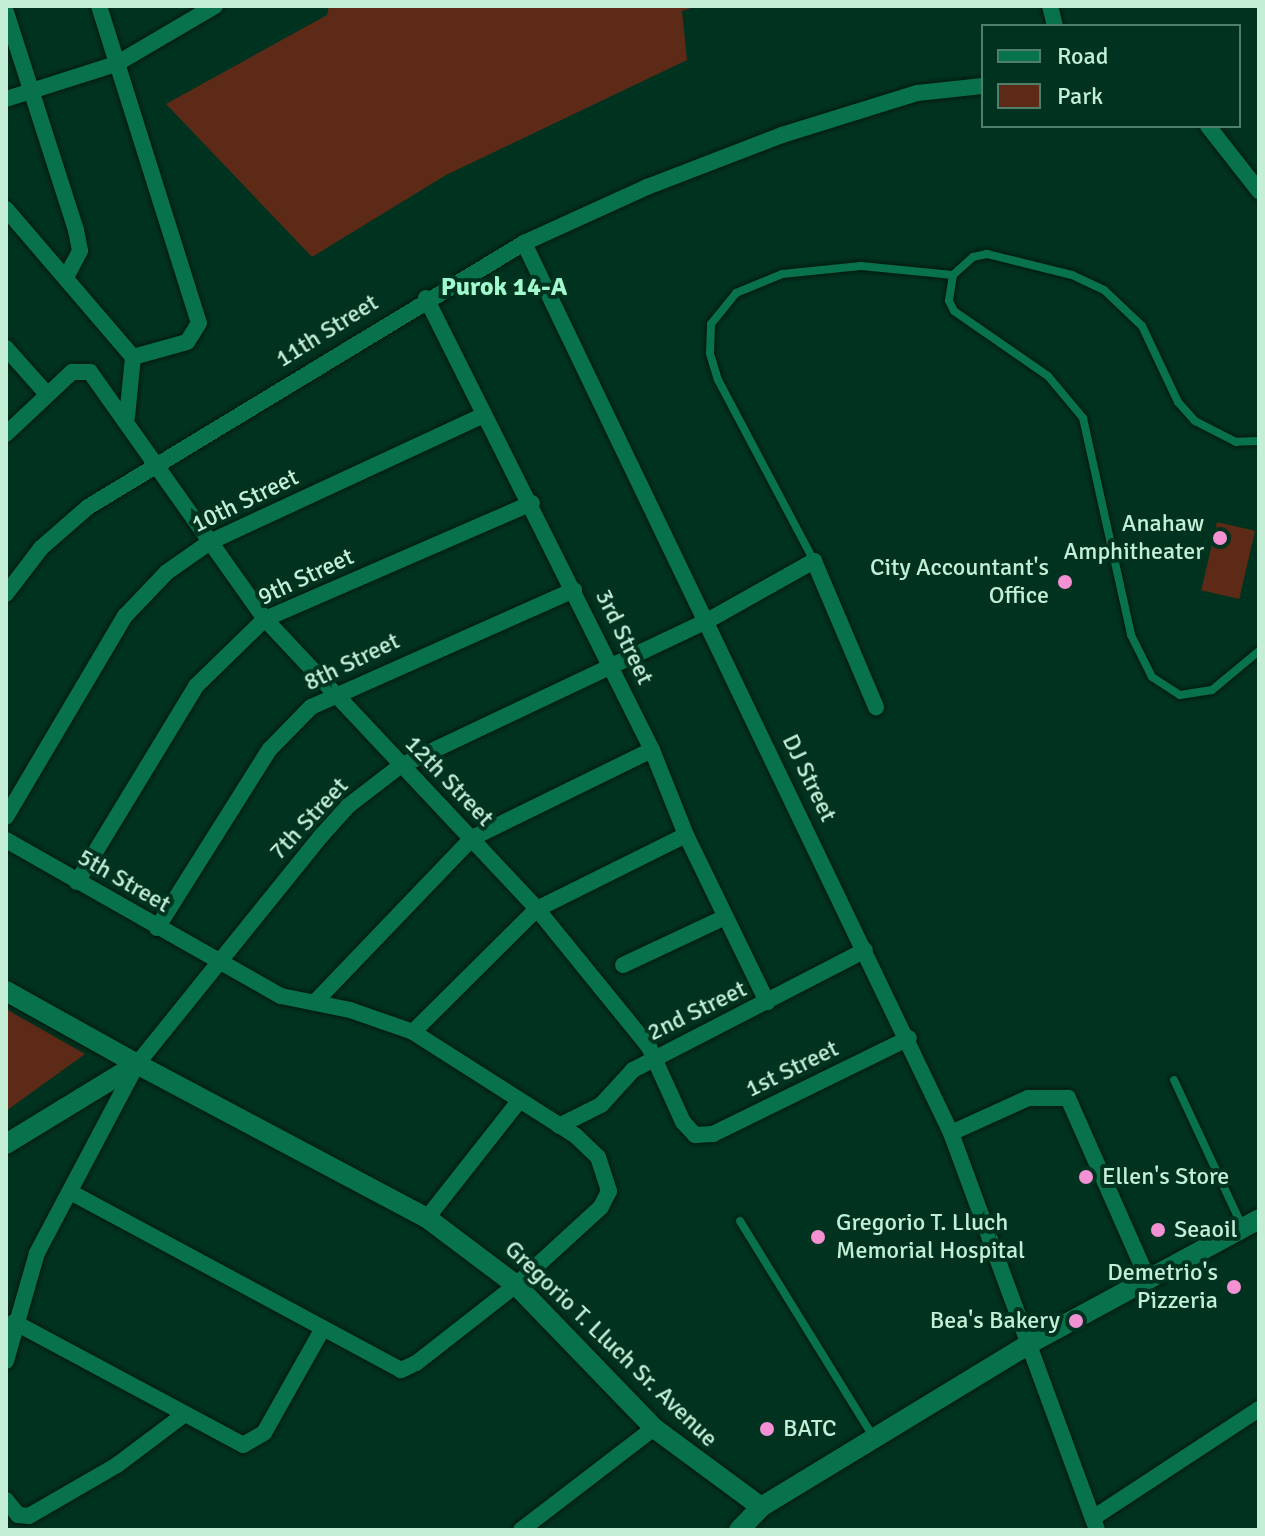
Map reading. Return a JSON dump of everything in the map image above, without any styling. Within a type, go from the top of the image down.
[{"type":"main road","name":"Gregorio T. Lluch Sr. Avenue","points":[[6,991],[427,1218],[516,1285],[654,1428],[761,1507]]},
{"type":"main road","points":[[6,1144],[137,1064]]},
{"type":"main road","points":[[739,1530],[761,1507],[1029,1344],[1251,1223]]},
{"type":"street","points":[[99,6],[199,323],[187,342],[133,357]]},
{"type":"street","points":[[6,99],[116,64],[194,11],[215,6]]},
{"type":"street","points":[[6,12],[76,230],[80,251],[66,277]]},
{"type":"street","name":"11th Street","points":[[6,594],[59,530],[426,298],[524,243],[647,187],[782,135],[917,93],[981,86]]},
{"type":"street","points":[[1210,128],[1259,191]]},
{"type":"street","points":[[6,209],[133,357],[127,417]]},
{"type":"street","name":"DJ Street","points":[[524,243],[909,1038],[951,1133],[1095,1524]]},
{"type":"street","name":"3rd Street","points":[[426,298],[483,415],[532,503],[652,750],[686,835],[767,1002]]},
{"type":"street","points":[[6,348],[46,393],[6,434]]},
{"type":"street","name":"12th Street","points":[[46,393],[72,372],[90,372],[127,417],[265,619],[537,909],[656,1058],[683,1122],[695,1135]]},
{"type":"street","name":"10th Street","points":[[6,817],[125,616],[167,572],[210,542],[483,415]]},
{"type":"street","name":"9th Street","points":[[77,882],[196,686],[265,619],[532,503]]},
{"type":"street","points":[[814,561],[876,707]]},
{"type":"street","name":"7th Street","points":[[6,1361],[14,1322],[37,1253],[137,1064],[348,806],[400,766],[609,663],[707,621],[814,561]]},
{"type":"street","name":"8th Street","points":[[157,928],[269,750],[289,726],[335,693],[574,590]]},
{"type":"street","points":[[315,1002],[472,838],[652,750]]},
{"type":"street","points":[[413,1032],[537,909],[686,835]]},
{"type":"street","name":"5th Street","points":[[6,840],[218,964],[281,996],[315,1002],[413,1032],[559,1126],[598,1157],[609,1191],[601,1207],[516,1285]]},
{"type":"street","points":[[623,965],[725,917]]},
{"type":"street","name":"2nd Street","points":[[559,1126],[601,1105],[633,1070],[865,950]]},
{"type":"street","name":"1st Street","points":[[695,1135],[713,1134],[909,1038]]},
{"type":"street","points":[[951,1133],[1028,1098],[1068,1098],[1147,1277]]},
{"type":"street","points":[[427,1218],[519,1101]]},
{"type":"street","points":[[71,1192],[401,1370],[416,1363],[516,1285]]},
{"type":"street","points":[[14,1322],[243,1445],[257,1441],[322,1330]]},
{"type":"street","points":[[1095,1524],[1259,1409]]},
{"type":"street","points":[[6,1500],[18,1515],[29,1516],[117,1465],[185,1414]]},
{"type":"street","points":[[521,1530],[654,1428]]},
{"type":"lane","points":[[1259,441],[1236,442],[1195,421],[1178,402],[1142,326],[1104,290],[1072,275],[987,254],[973,257],[953,275],[949,301],[954,311],[1048,376],[1083,418],[1131,635],[1152,677],[1180,695],[1212,690],[1259,651]]},
{"type":"lane","points":[[814,561],[718,380],[710,353],[711,324],[736,293],[782,274],[861,266],[953,275]]},
{"type":"lane","points":[[1174,1080],[1251,1223]]},
{"type":"lane","points":[[740,1221],[874,1438]]},
{"type":"green space","points":[[329,6],[697,6],[682,11],[687,60],[446,175],[312,257],[166,104],[327,15]]},
{"type":"green space","points":[[1217,522],[1255,531],[1239,599],[1201,590]]},
{"type":"green space","points":[[6,1009],[85,1054],[6,1111]]},
{"type":"place","name":"Anahaw Amphitheater","points":[[1220,538]]},
{"type":"place","name":"City Accountant's Office","points":[[1065,582]]},
{"type":"place","name":"Ellen's Store","points":[[1086,1177]]},
{"type":"place","name":"Seaoil","points":[[1158,1230]]},
{"type":"place","name":"Gregorio T. Lluch Memorial Hospital","points":[[818,1237]]},
{"type":"place","name":"Demetrio's Pizzeria","points":[[1234,1287]]},
{"type":"place","name":"Bea's Bakery","points":[[1076,1321]]},
{"type":"place","name":"BATC","points":[[767,1429]]},
{"type":"district","name":"Purok 14-A","points":[[504,288]]}]
